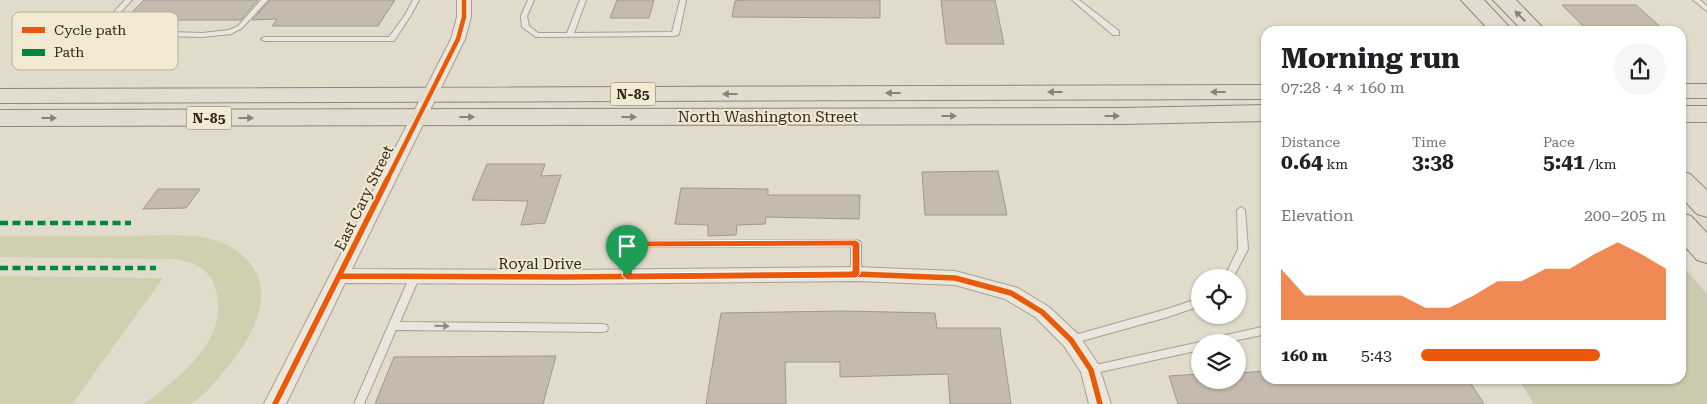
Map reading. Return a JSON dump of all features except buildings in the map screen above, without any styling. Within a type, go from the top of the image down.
[{"type":"main road","points":[[1472,0],[1497,26]]},
{"type":"main road","points":[[1504,0],[1531,26]]},
{"type":"main road","points":[[1686,91],[1707,92]]},
{"type":"main road","name":"North Washington Street","points":[[0,96],[1261,92]]},
{"type":"main road","name":"North Washington Street","points":[[0,118],[1123,116],[1261,113]]},
{"type":"main road","points":[[1686,114],[1707,114]]},
{"type":"main road","points":[[1686,185],[1707,207]]},
{"type":"main road","points":[[1686,229],[1707,252]]},
{"type":"street","name":"East Cary Street","points":[[275,404],[458,40],[464,17],[464,0]]},
{"type":"street","name":"Royal Drive","points":[[340,276],[856,274],[956,278],[1011,294],[1042,312],[1071,340],[1091,370],[1100,404]]},
{"type":"lane","points":[[118,12],[130,0]]},
{"type":"lane","points":[[178,34],[230,32],[240,27],[265,0]]},
{"type":"lane","points":[[265,39],[391,39],[416,0]]},
{"type":"lane","points":[[531,0],[524,16],[526,27],[536,34],[675,34],[683,0]]},
{"type":"lane","points":[[570,34],[584,0]]},
{"type":"lane","points":[[1075,0],[1116,33]]},
{"type":"lane","points":[[1696,0],[1707,9]]},
{"type":"lane","points":[[1233,269],[1243,250],[1241,210]]},
{"type":"lane","points":[[627,276],[634,244],[856,243],[856,274]]},
{"type":"lane","points":[[359,404],[415,276]]},
{"type":"lane","points":[[1071,340],[1191,305]]},
{"type":"lane","points":[[393,326],[603,328]]},
{"type":"lane","points":[[1246,335],[1261,331]]},
{"type":"lane","points":[[1091,370],[1191,348]]},
{"type":"green space","points":[[176,235],[218,241],[229,246],[247,260],[257,275],[261,292],[259,310],[253,327],[233,361],[197,400],[189,404],[144,404],[187,369],[209,339],[216,323],[218,306],[215,287],[209,275],[193,264],[173,259],[0,257],[0,236]]},
{"type":"green space","points":[[1686,270],[1707,294],[1707,404],[1534,404],[1521,384],[1686,384]]},
{"type":"green space","points":[[0,276],[163,278],[72,404],[0,404]]},
{"type":"marked path","points":[[0,223],[131,223]]},
{"type":"marked path","points":[[0,268],[156,268]]},
{"type":"cycle path","points":[[275,404],[458,39],[464,17],[464,0]]},
{"type":"cycle path","points":[[339,276],[567,277],[856,274],[955,278],[1011,293],[1042,312],[1071,340],[1091,370],[1100,404]]},
{"type":"route","points":[[856,243],[856,274],[627,276],[634,244],[856,243]]}]
